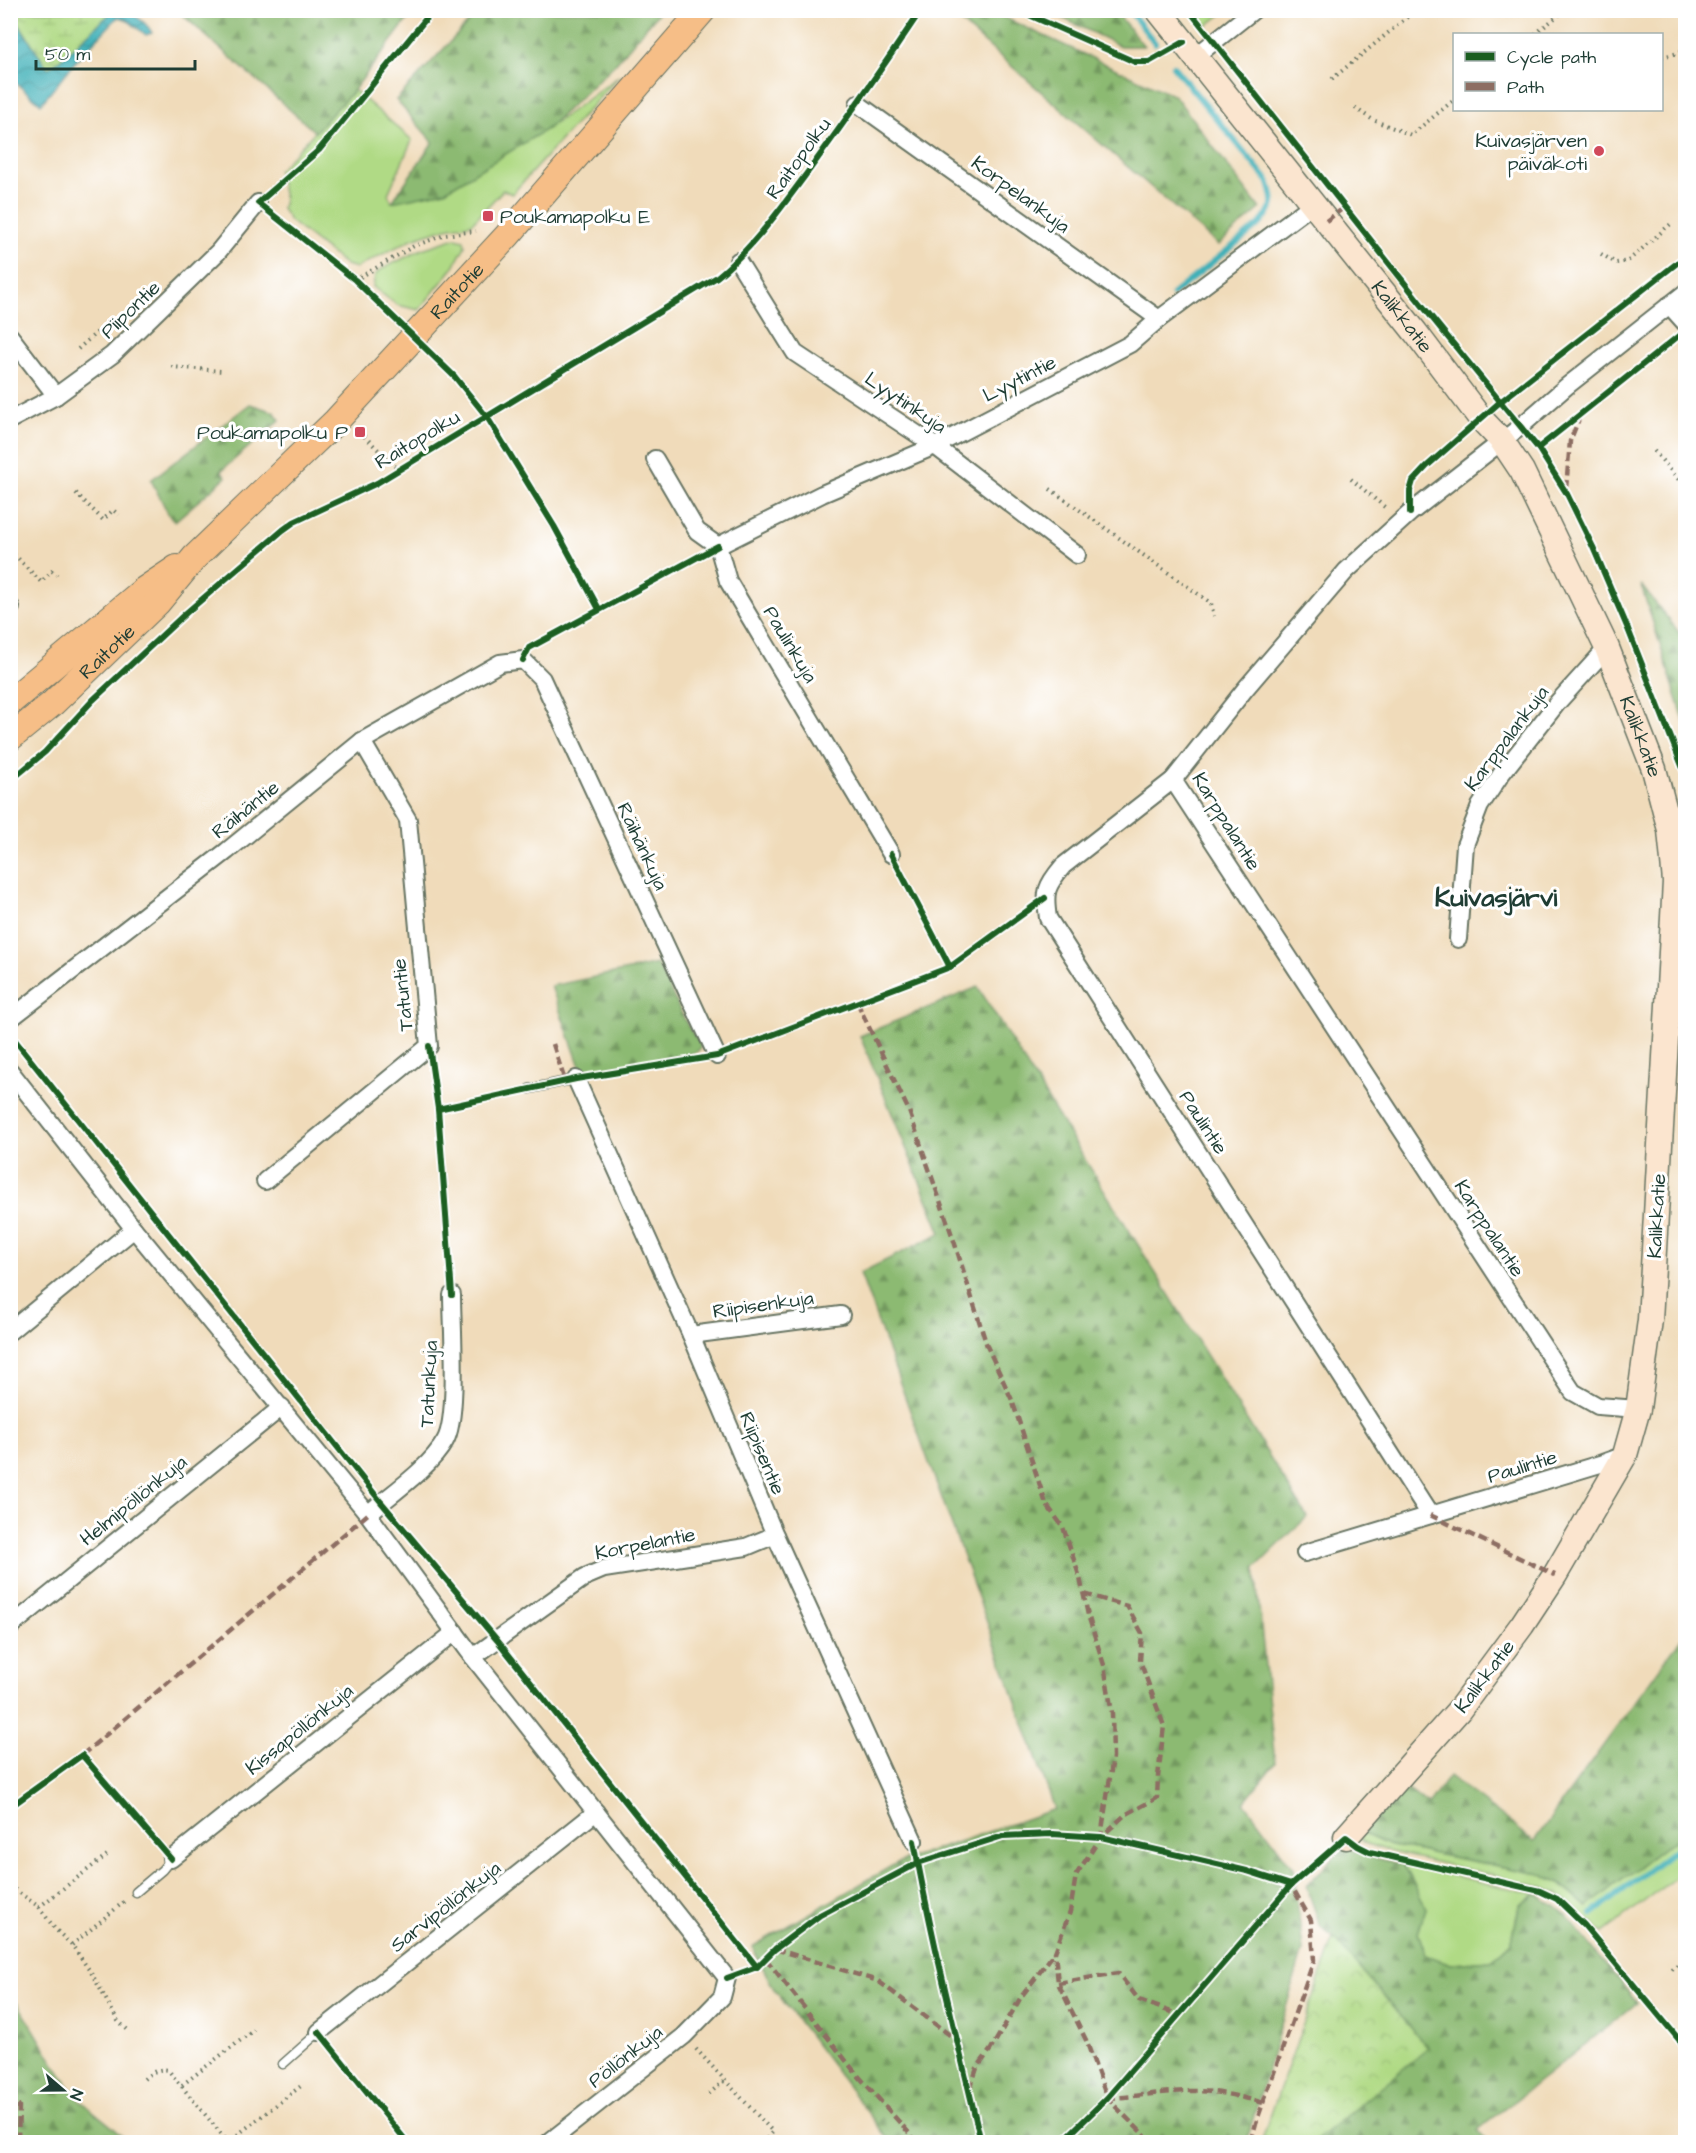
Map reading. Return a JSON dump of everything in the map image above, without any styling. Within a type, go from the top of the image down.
[{"type":"main road","name":"Raitotie","points":[[10,738],[53,703],[157,603],[195,557],[336,421],[507,236],[703,10]]},
{"type":"main road","name":"Raitotie","points":[[10,702],[144,590],[195,557]]},
{"type":"street","name":"Kalikkatie","points":[[1158,10],[1480,418],[1502,441],[1522,471],[1606,648],[1654,769],[1670,830],[1676,882],[1678,963],[1650,1320],[1638,1409],[1625,1455],[1555,1575],[1522,1625],[1459,1710],[1346,1837]]},
{"type":"street","points":[[1196,56],[1254,10]]},
{"type":"street","name":"Korpelankuja","points":[[858,104],[1159,319]]},
{"type":"street","name":"Piipontie","points":[[10,420],[56,396],[120,347],[218,252],[258,203]]},
{"type":"street","name":"Lyytintie","points":[[718,546],[822,494],[935,446],[1130,344],[1159,319],[1313,204]]},
{"type":"street","name":"Lyytinkuja","points":[[738,261],[795,352],[935,446],[1077,555]]},
{"type":"street","name":"Karppalantie","points":[[1638,1409],[1598,1406],[1573,1392],[1173,780],[1246,688],[1346,571],[1401,521],[1686,292]]},
{"type":"street","points":[[1669,305],[1686,324]]},
{"type":"street","points":[[10,336],[56,396]]},
{"type":"street","points":[[655,459],[697,531],[718,546]]},
{"type":"street","name":"Paulinkuja","points":[[718,546],[728,581],[891,854]]},
{"type":"street","name":"Karppalankuja","points":[[1458,939],[1465,845],[1479,806],[1551,711],[1606,648]]},
{"type":"street","name":"Räihäntie","points":[[10,1019],[227,851],[362,741],[500,663],[523,660]]},
{"type":"street","name":"Räihänkuja","points":[[523,660],[542,679],[717,1056]]},
{"type":"street","name":"Tatuntie","points":[[265,1181],[429,1046],[408,820],[362,741]]},
{"type":"street","name":"Paulintie","points":[[1173,780],[1063,866],[1048,883],[1045,898],[1048,918],[1430,1515]]},
{"type":"street","points":[[10,1071],[134,1229],[368,1514],[454,1632],[596,1812]]},
{"type":"street","name":"Riipisentie","points":[[576,1079],[691,1335],[775,1534],[914,1841]]},
{"type":"street","points":[[10,1331],[134,1229]]},
{"type":"street","name":"Tatunkuja","points":[[368,1514],[425,1465],[445,1441],[452,1421],[452,1295]]},
{"type":"street","name":"Riipisenkuja","points":[[691,1335],[841,1315]]},
{"type":"street","name":"Helmipöllönkuja","points":[[10,1627],[282,1407]]},
{"type":"street","name":"Paulintie","points":[[1305,1553],[1625,1455]]},
{"type":"street","name":"Korpelantie","points":[[474,1658],[585,1577],[604,1569],[746,1547],[775,1534]]},
{"type":"street","name":"Kissapöllönkuja","points":[[171,1859],[454,1632]]},
{"type":"street","name":"Pöllönkuja","points":[[549,2142],[684,2036],[722,1997],[727,1978],[596,1812]]},
{"type":"street","name":"Sarvipöllönkuja","points":[[319,2032],[596,1812]]},
{"type":"lane","points":[[529,1089],[576,1079]]},
{"type":"lane","points":[[136,1892],[162,1870],[171,1859]]},
{"type":"lane","points":[[283,2064],[319,2032]]},
{"type":"path","points":[[1332,79],[1416,10]]},
{"type":"path","points":[[1476,10],[1482,18]]},
{"type":"path","points":[[1536,33],[1565,10]]},
{"type":"path","points":[[1663,57],[1686,51]]},
{"type":"path","points":[[1355,108],[1373,120],[1411,135],[1453,102]]},
{"type":"path","points":[[1601,254],[1622,264],[1673,222]]},
{"type":"path","points":[[355,280],[414,246],[445,235],[476,231]]},
{"type":"path","points":[[346,273],[363,288]]},
{"type":"path","points":[[78,349],[103,327]]},
{"type":"path","points":[[171,367],[222,371]]},
{"type":"path","points":[[360,432],[398,469]]},
{"type":"path","points":[[1654,451],[1686,488]]},
{"type":"path","points":[[1351,479],[1401,521]]},
{"type":"path","points":[[1050,489],[1212,603],[1214,616]]},
{"type":"path","points":[[76,493],[103,520],[113,510],[119,515]]},
{"type":"path","points":[[10,550],[41,582],[52,571],[57,575]]},
{"type":"path","points":[[39,1907],[107,1855]]},
{"type":"path","points":[[10,1886],[39,1907],[55,1929],[72,1945],[92,1974],[118,2021],[129,2031]]},
{"type":"path","points":[[72,1945],[136,1892]]},
{"type":"path","points":[[1671,1970],[1686,1959]]},
{"type":"path","points":[[182,2085],[254,2030]]},
{"type":"path","points":[[684,2036],[773,2132],[763,2142]]},
{"type":"path","points":[[144,2079],[161,2069],[168,2070],[228,2142],[301,2086]]},
{"type":"path","points":[[709,2094],[725,2080]]},
{"type":"green space","points":[[11,11],[113,11],[49,68]]},
{"type":"green space","points":[[178,11],[414,11],[354,90],[315,132]]},
{"type":"green space","points":[[479,11],[660,11],[614,65],[547,129],[445,191],[392,202],[433,142],[396,100]]},
{"type":"green space","points":[[948,11],[990,11],[1175,96],[1260,209],[1218,245]]},
{"type":"green space","points":[[1048,11],[1115,11],[1144,46],[1120,46]]},
{"type":"green space","points":[[1194,11],[1226,11],[1206,26]]},
{"type":"green space","points":[[619,76],[512,194],[503,190],[471,224],[446,228],[412,239],[356,268],[346,265],[290,221],[282,209],[284,198],[278,171],[354,90],[412,140],[388,194],[392,202],[444,191],[547,129]]},
{"type":"green space","points":[[456,238],[464,240],[465,246],[453,268],[419,310],[397,305],[373,287],[375,275],[380,270],[422,249]]},
{"type":"green space","points":[[250,404],[274,412],[280,420],[221,471],[226,477],[175,521],[170,517],[151,480]]},
{"type":"green space","points":[[1641,585],[1685,640],[1685,723]]},
{"type":"green space","points":[[657,964],[689,1028],[701,1044],[699,1050],[695,1053],[582,1072],[551,986]]},
{"type":"green space","points":[[978,987],[1307,1517],[1255,1568],[1275,1763],[1244,1802],[1293,1868],[1303,1950],[1247,2139],[1253,2142],[890,2142],[774,1989],[752,1947],[897,1863],[1055,1809],[860,1273],[941,1233],[860,1036]]},
{"type":"green space","points":[[1685,1633],[1685,1831],[1587,1907],[1560,1884],[1540,1874],[1388,1845],[1366,1835],[1364,1831],[1403,1786],[1428,1805],[1449,1776],[1534,1841]]},
{"type":"green space","points":[[1399,1784],[1366,1835],[1388,1845],[1540,1874],[1560,1884],[1587,1907],[1685,1831],[1685,1870],[1603,1933],[1558,1894],[1538,1886],[1387,1851],[1365,1843],[1359,1838]]},
{"type":"green space","points":[[1344,1847],[1404,1865],[1426,1908],[1418,1933],[1426,1955],[1451,1964],[1491,1961],[1512,1941],[1519,1906],[1536,1894],[1565,1914],[1637,2003],[1478,2130],[1488,2142],[1314,2142],[1428,2048],[1334,1938],[1321,1927],[1306,1886]]},
{"type":"green space","points":[[1404,1865],[1536,1894],[1519,1906],[1512,1941],[1491,1961],[1451,1964],[1426,1955],[1418,1933],[1426,1908]]},
{"type":"green space","points":[[1334,1938],[1428,2048],[1314,2142],[1261,2142]]},
{"type":"green space","points":[[11,1995],[77,2097],[128,2142],[11,2142]]},
{"type":"water","points":[[10,11],[49,68],[113,11],[136,16],[152,33],[146,35],[126,19],[118,17],[76,61],[41,104],[11,79]]},
{"type":"waterway","points":[[1129,10],[1155,43]]},
{"type":"waterway","points":[[1173,66],[1268,181],[1273,199],[1271,208],[1260,224],[1173,294]]},
{"type":"waterway","points":[[1592,1914],[1686,1841]]},
{"type":"marked path","points":[[1326,221],[1345,207]]},
{"type":"marked path","points":[[1566,489],[1570,441],[1579,419]]},
{"type":"marked path","points":[[857,1002],[909,1111],[987,1346],[1012,1400],[1046,1504],[1063,1527],[1080,1578],[1088,1615],[1104,1665],[1112,1713],[1113,1757],[1101,1837]]},
{"type":"marked path","points":[[553,1044],[565,1081]]},
{"type":"marked path","points":[[82,1755],[368,1514]]},
{"type":"marked path","points":[[1430,1515],[1555,1575]]},
{"type":"marked path","points":[[1084,1594],[1127,1606],[1142,1633],[1140,1661],[1164,1726],[1157,1798],[1125,1815],[1101,1837],[1076,1875],[1070,1912],[1055,1952],[1058,1983],[1086,2040],[1107,2098],[1151,2142]]},
{"type":"marked path","points":[[1251,2142],[1314,1960],[1311,1920],[1291,1885]]},
{"type":"marked path","points":[[775,1949],[878,1981],[955,2039]]},
{"type":"marked path","points":[[970,2089],[977,2068],[991,2049],[1021,1997],[1055,1952]]},
{"type":"marked path","points":[[766,1959],[855,2072],[917,2142]]},
{"type":"marked path","points":[[1058,1983],[1118,1973],[1139,2000],[1179,2015]]},
{"type":"marked path","points":[[1107,2098],[1204,2091],[1264,2103]]},
{"type":"marked path","points":[[10,2094],[19,2106],[18,2141]]},
{"type":"cycle path","points":[[433,10],[319,150],[258,203],[355,280],[455,377],[487,417],[554,526],[599,609]]},
{"type":"cycle path","name":"Raitopolku","points":[[10,781],[45,752],[93,700],[186,613],[294,522],[377,483],[717,277],[743,253],[778,212],[921,10]]},
{"type":"cycle path","points":[[1018,10],[1135,62],[1149,62],[1184,42]]},
{"type":"cycle path","points":[[1189,10],[1538,448],[1567,494],[1593,547],[1686,776]]},
{"type":"cycle path","points":[[1410,513],[1410,491],[1413,481],[1427,466],[1500,402],[1686,256]]},
{"type":"cycle path","points":[[1538,448],[1686,330]]},
{"type":"cycle path","points":[[523,660],[529,648],[718,546]]},
{"type":"cycle path","points":[[891,854],[950,967],[1045,898]]},
{"type":"cycle path","points":[[438,1109],[576,1079],[717,1056],[950,967]]},
{"type":"cycle path","points":[[10,1034],[381,1502],[497,1640],[757,1967]]},
{"type":"cycle path","points":[[429,1046],[438,1109],[452,1295]]},
{"type":"cycle path","points":[[10,1807],[82,1755],[171,1859]]},
{"type":"cycle path","points":[[727,1978],[757,1967],[775,1949],[820,1915],[918,1863],[1003,1836],[1052,1834],[1101,1837],[1247,1871],[1291,1885]]},
{"type":"cycle path","points":[[1062,2142],[1107,2098],[1291,1885],[1346,1837],[1370,1852],[1540,1891],[1557,1899],[1584,1925],[1686,2048]]},
{"type":"cycle path","points":[[914,1841],[937,1954],[981,2142]]},
{"type":"cycle path","points":[[319,2032],[407,2142]]},
{"type":"place","name":"Kuivasjärven päiväkoti","points":[[1599,151]]},
{"type":"place","name":"Poukamapolku E","points":[[488,216]]},
{"type":"place","name":"Poukamapolku P","points":[[360,432]]},
{"type":"district","name":"Kuivasjärvi","points":[[1496,897]]}]
